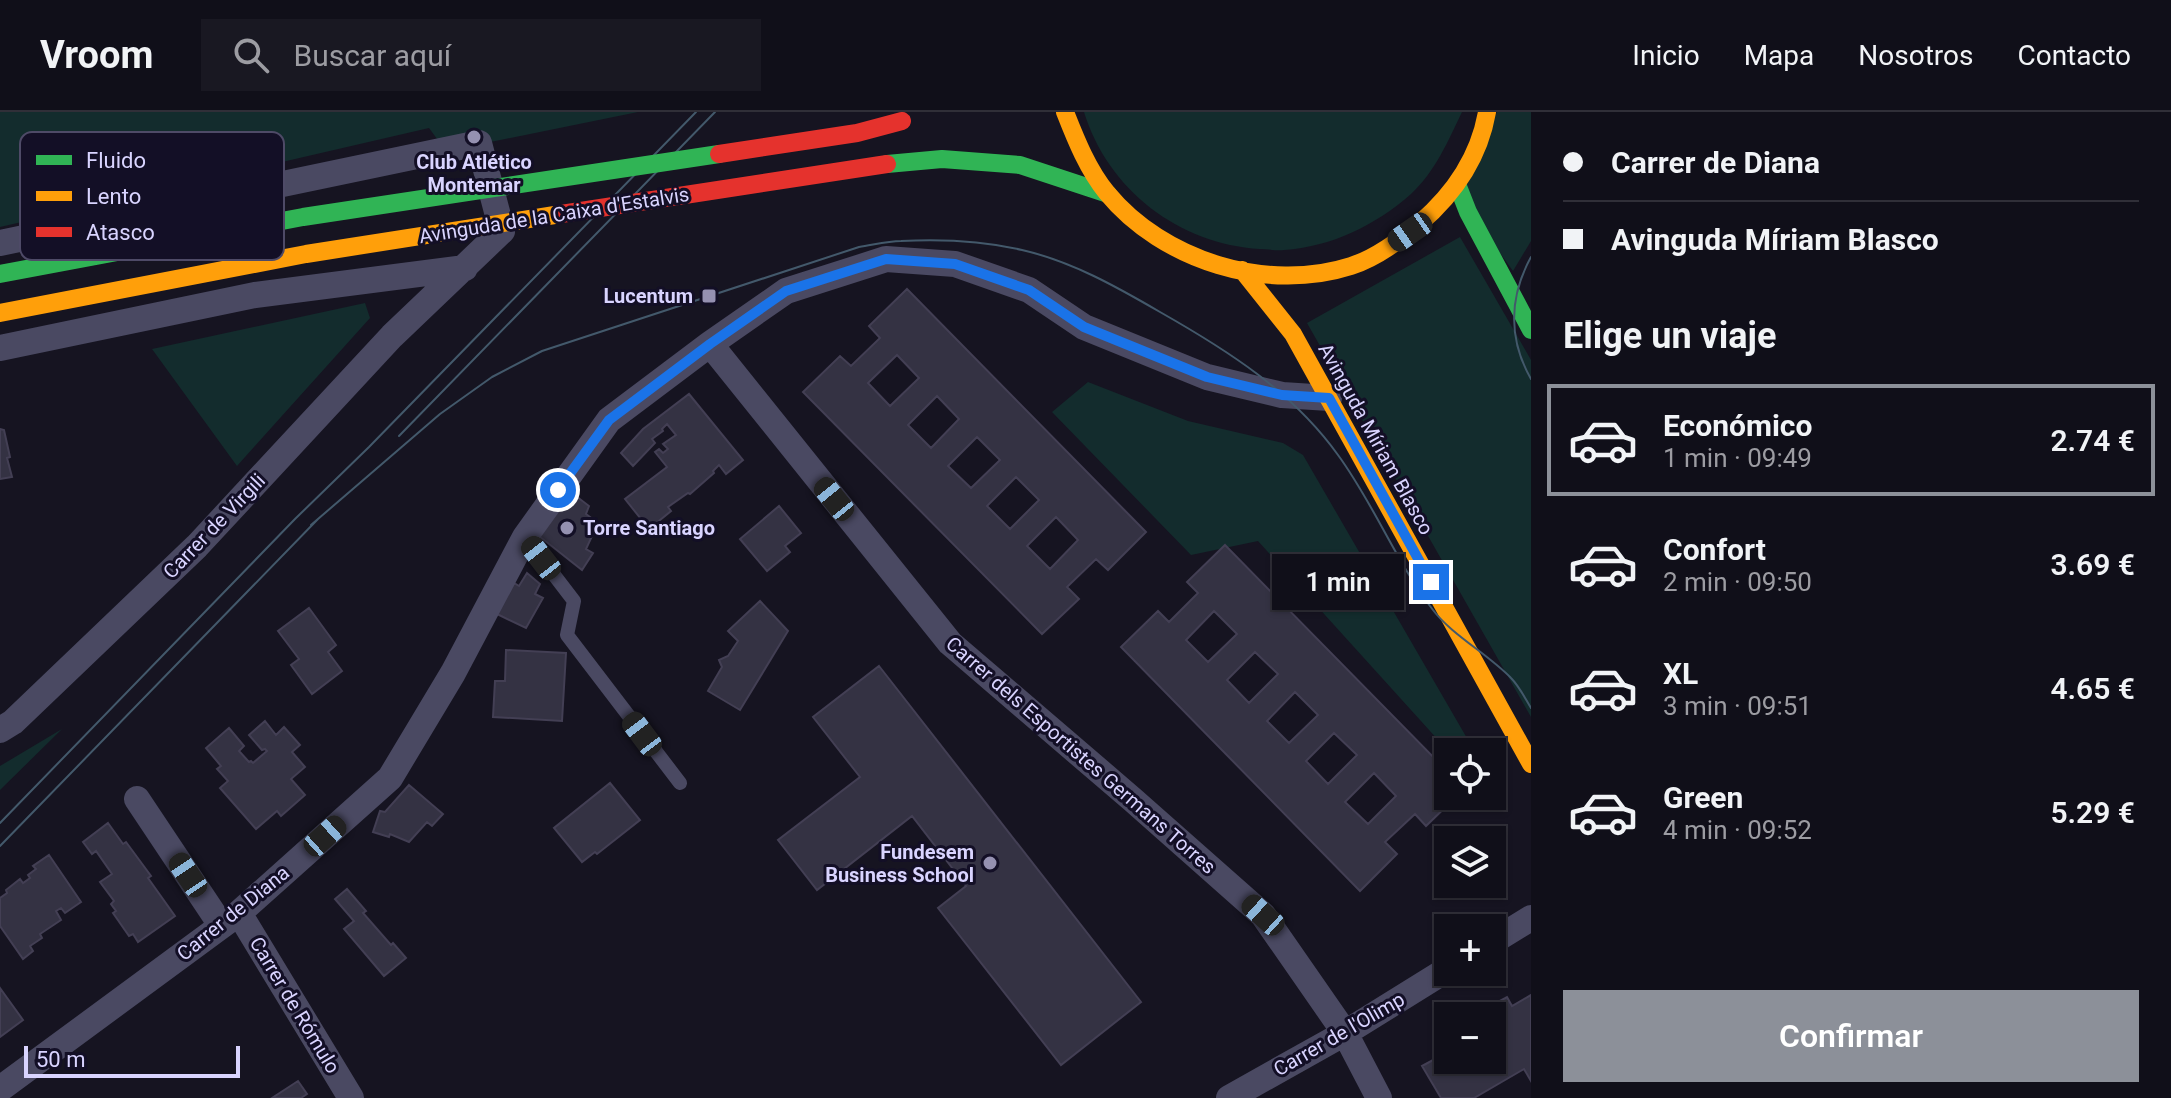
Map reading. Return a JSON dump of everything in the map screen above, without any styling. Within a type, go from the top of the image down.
[{"type":"main road","name":"Avinguda de la Caixa d'Estalvis","points":[[284,221],[857,133],[902,121],[920,112]]},
{"type":"main road","points":[[1065,112],[1079,150],[1108,194],[1129,216],[1172,246],[1199,258],[1273,277],[1302,277],[1351,266],[1410,232],[1457,184],[1471,163],[1481,140],[1487,112]]},
{"type":"main road","name":"Avinguda de la Caixa d'Estalvis","points":[[284,258],[887,164],[942,159],[1020,165],[1108,194]]},
{"type":"main road","points":[[1457,184],[1468,212],[1531,330]]},
{"type":"main road","name":"Avinguda de la Caixa d'Estalvis","points":[[0,274],[74,260]]},
{"type":"main road","name":"Avinguda de la Caixa d'Estalvis","points":[[0,313],[275,260]]},
{"type":"main road","name":"Avinguda Míriam Blasco","points":[[1242,270],[1293,334],[1531,764]]},
{"type":"street","name":"Carrer de Virgili","points":[[0,730],[13,722],[197,546],[392,336],[502,231],[479,143],[284,184]]},
{"type":"street","name":"Carrer de Virgili","points":[[0,243],[20,239]]},
{"type":"street","name":"Carrer de Diana","points":[[0,1089],[230,919],[390,778],[453,673],[525,537],[609,420],[786,291],[886,259],[955,264],[1029,290],[1084,327],[1207,377],[1282,395],[1329,398]]},
{"type":"street","name":"Avinguda de la Caixa d'Estalvis","points":[[0,348],[255,295],[465,268]]},
{"type":"street","points":[[402,275],[419,311]]},
{"type":"street","name":"Carrer dels Esportistes Germans Torres","points":[[710,344],[950,643],[1263,915],[1345,1033],[1379,1098]]},
{"type":"street","name":"Carrer de Rómulo","points":[[137,799],[230,919],[351,1098]]},
{"type":"street","points":[[1506,933],[1531,918]]},
{"type":"street","name":"Carrer de l'Olimp","points":[[1229,1098],[1345,1033],[1434,978]]},
{"type":"lane","points":[[525,537],[574,601],[567,635],[680,783]]},
{"type":"green space","points":[[0,112],[638,112],[446,151],[429,128],[284,161],[284,132],[20,132],[20,222],[0,227]]},
{"type":"green space","points":[[1084,112],[1462,112],[1427,176],[1397,205],[1368,225],[1336,239],[1302,248],[1278,250],[1230,245],[1202,236],[1175,224],[1151,208],[1110,166]]},
{"type":"green space","points":[[1497,112],[1531,112],[1531,241],[1513,271],[1460,198]]},
{"type":"green space","points":[[1460,237],[1531,360],[1531,717],[1307,323]]},
{"type":"green space","points":[[365,303],[370,318],[237,466],[152,349]]},
{"type":"green space","points":[[1088,382],[1188,421],[1283,443],[1303,455],[1467,738],[1436,738],[1258,541],[1191,555],[1052,412]]},
{"type":"green space","points":[[62,729],[0,790],[0,766]]},
{"type":"building","points":[[907,289],[1146,532],[1108,570],[1096,559],[1067,587],[1079,599],[1042,634],[803,392],[840,356],[851,366],[880,338],[869,326]],"holes":[[[897,355],[919,378],[890,406],[868,383]],[[937,396],[959,419],[931,448],[908,425]],[[977,437],[1000,460],[971,488],[948,466]],[[1016,477],[1039,500],[1010,529],[987,506]],[[1056,517],[1078,540],[1050,569],[1027,546]]]},
{"type":"building","points":[[689,394],[743,460],[726,474],[719,465],[690,494],[668,507],[671,511],[649,529],[625,499],[667,467],[655,452],[659,449],[663,453],[668,449],[663,444],[676,435],[667,424],[652,439],[655,443],[633,466],[621,453],[643,429]]},
{"type":"building","points":[[0,429],[4,430],[12,477],[0,479]]},
{"type":"building","name":"Torre Santiago","points":[[572,493],[589,506],[586,514],[598,523],[586,549],[593,553],[582,570],[535,533]]},
{"type":"building","points":[[779,506],[801,533],[785,546],[790,552],[767,571],[740,539]]},
{"type":"building","points":[[1225,545],[1434,758],[1434,810],[1443,810],[1426,826],[1415,814],[1385,842],[1397,854],[1360,891],[1121,647],[1158,611],[1169,622],[1198,593],[1187,582]],"holes":[[[1214,611],[1237,634],[1208,662],[1186,640]],[[1255,652],[1278,674],[1249,703],[1227,680]],[[1295,692],[1318,715],[1289,743],[1267,721]],[[1334,733],[1357,755],[1328,784],[1306,761]],[[1374,773],[1396,796],[1368,824],[1345,802]]]},
{"type":"building","points":[[527,573],[540,584],[535,594],[543,598],[526,628],[497,614],[514,583],[519,586]]},
{"type":"building","points":[[760,601],[788,631],[740,710],[708,691],[722,667],[719,660],[728,656],[738,641],[728,631]]},
{"type":"building","points":[[309,608],[336,645],[328,652],[342,671],[312,694],[291,665],[299,659],[278,631]]},
{"type":"building","points":[[506,650],[566,653],[562,721],[493,717],[495,681],[505,681]]},
{"type":"building","name":"Fundesem Business School","points":[[879,666],[1141,1002],[1061,1065],[938,908],[966,886],[912,816],[817,890],[778,840],[860,777],[813,717]]},
{"type":"building","points":[[265,721],[276,735],[284,727],[300,745],[292,752],[305,767],[291,779],[305,795],[281,816],[277,811],[256,829],[220,788],[228,781],[217,769],[221,766],[206,748],[229,728],[244,746],[239,751],[253,763],[267,751],[262,750],[249,735]]},
{"type":"building","points":[[610,783],[640,820],[582,862],[554,828]]},
{"type":"building","points":[[409,785],[443,814],[432,826],[427,822],[409,842],[390,834],[389,837],[373,832],[380,811],[385,812]]},
{"type":"building","points":[[108,823],[151,876],[148,878],[175,916],[138,942],[133,934],[129,936],[113,913],[116,911],[111,904],[114,901],[100,882],[112,874],[96,851],[92,854],[83,842]]},
{"type":"building","points":[[49,855],[81,902],[65,913],[61,908],[56,911],[61,920],[40,934],[42,938],[30,946],[33,951],[23,959],[0,926],[0,898],[20,879],[23,883],[30,878],[28,875],[36,869],[33,866]]},
{"type":"building","points":[[347,889],[366,911],[363,913],[406,958],[384,976],[344,929],[354,921],[335,899]]},
{"type":"building","points":[[0,988],[23,1020],[0,1037]]},
{"type":"building","points":[[1531,995],[1531,1081],[1524,1069],[1474,1098],[1441,1098],[1422,1066],[1434,1060],[1434,1074],[1506,1074],[1506,1002],[1498,1002],[1507,997],[1512,1006]]},
{"type":"building","points":[[298,1081],[307,1094],[301,1098],[272,1098]]},
{"type":"tram line","points":[[0,823],[696,112]]},
{"type":"tram line","points":[[399,436],[715,112]]},
{"type":"tram line","points":[[311,525],[440,414],[492,377],[542,351],[859,247],[916,240],[993,245],[1040,255],[1110,284],[1210,341],[1279,392],[1320,432],[1338,455],[1433,610],[1511,678],[1531,708]]},
{"type":"tram line","points":[[1531,257],[1518,287],[1514,318],[1518,349],[1531,379]]},
{"type":"tram line","points":[[0,846],[318,519]]},
{"type":"traffic: fast","points":[[284,221],[719,154]]},
{"type":"traffic: fast","points":[[887,164],[942,159],[1020,165],[1108,194]]},
{"type":"traffic: fast","points":[[1457,184],[1468,212],[1531,330]]},
{"type":"traffic: fast","points":[[0,274],[74,260]]},
{"type":"traffic: slow","points":[[1065,112],[1094,175],[1130,217],[1157,237],[1218,265],[1285,276],[1351,266],[1395,243],[1432,212],[1454,188],[1478,145],[1487,112]]},
{"type":"traffic: slow","points":[[284,258],[561,214]]},
{"type":"traffic: slow","points":[[0,313],[275,260]]},
{"type":"traffic: slow","points":[[1242,270],[1293,334],[1531,764]]},
{"type":"traffic: jam","points":[[719,154],[857,133],[902,121]]},
{"type":"traffic: jam","points":[[561,214],[887,164]]},
{"type":"place","name":"Club Atlético Montemar","points":[[474,137]]},
{"type":"place","name":"Lucentum","points":[[709,296]]},
{"type":"place","name":"Torre Santiago","points":[[567,528]]},
{"type":"place","name":"Fundesem Business School","points":[[990,863]]},
{"type":"route","points":[[558,490],[609,420],[786,291],[886,259],[955,264],[1029,290],[1084,327],[1207,377],[1282,395],[1329,398],[1431,582]]}]
